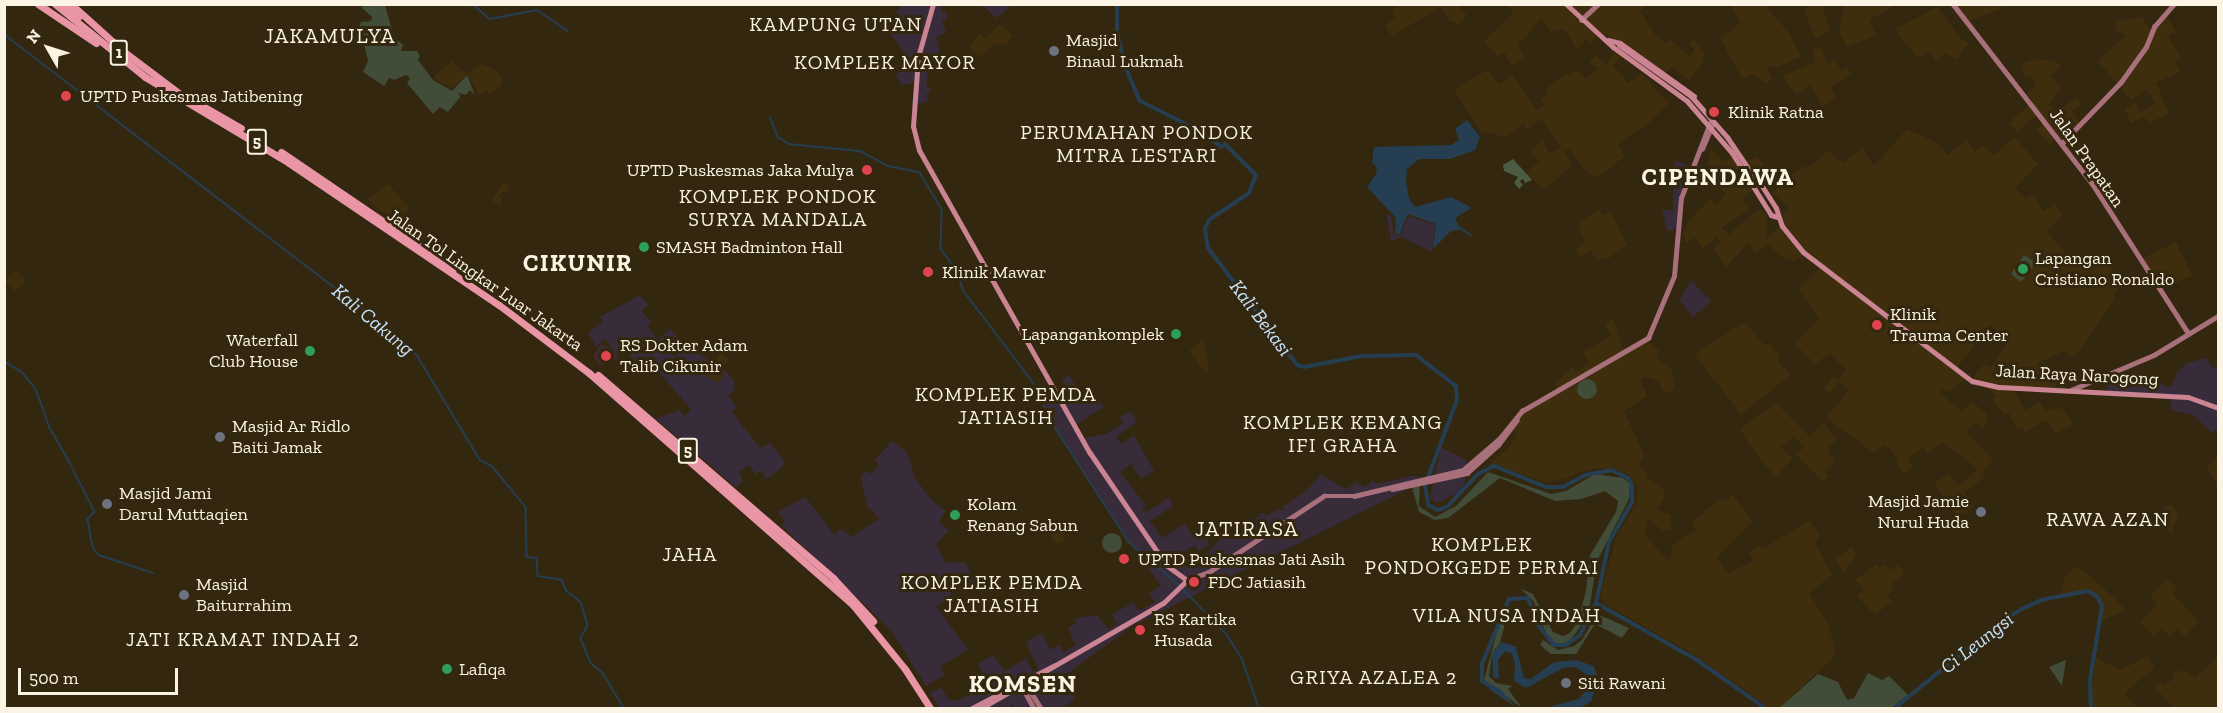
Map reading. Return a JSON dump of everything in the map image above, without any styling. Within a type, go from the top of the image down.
[{"type":"highway","points":[[38,4],[116,55]]},
{"type":"highway","points":[[47,4],[77,30]]},
{"type":"highway","name":"Jalan Tol Lingkar Luar Jakarta","points":[[55,4],[116,55],[161,87],[289,163],[499,305],[589,373],[853,605],[905,669],[930,708]]},
{"type":"highway","name":"Jalan Tol Lingkar Luar Jakarta","points":[[63,4],[122,56],[180,94],[256,136],[327,183],[500,300],[594,372],[833,578],[896,650],[935,708]]},
{"type":"highway","points":[[71,4],[94,26],[180,94]]},
{"type":"highway","points":[[77,4],[94,26]]},
{"type":"main road","points":[[933,4],[918,57],[914,135],[1106,479],[1166,565],[1186,579]]},
{"type":"main road","name":"Jalan Raya Narogong","points":[[1566,4],[1581,20],[1609,40],[1620,43],[1687,96],[1750,168],[1776,216]]},
{"type":"main road","points":[[1581,20],[1599,4]]},
{"type":"main road","name":"Jalan Prapatan","points":[[1953,4],[2062,143],[2189,334]]},
{"type":"main road","points":[[2062,143],[2121,82],[2146,47],[2154,27],[2174,4]]},
{"type":"main road","points":[[1609,40],[1691,96],[1726,137],[1776,216]]},
{"type":"main road","points":[[981,708],[1023,687],[1162,601],[1186,579],[1197,577],[1324,496],[1382,490],[1463,470],[1488,452],[1522,411],[1546,401],[1580,376],[1648,338],[1672,284],[1682,198],[1712,123]]},
{"type":"main road","name":"Jalan Raya Narogong","points":[[1712,123],[1723,143],[1812,261],[1967,378],[1989,386],[2188,397],[2218,408]]},
{"type":"main road","points":[[2070,391],[2146,359],[2218,316]]},
{"type":"main road","points":[[972,708],[1031,685],[1037,679],[1164,603],[1179,586]]},
{"type":"main road","points":[[1023,687],[1041,708]]},
{"type":"main road","points":[[1023,687],[1034,708],[1038,703]]},
{"type":"shaded area","points":[[903,5],[942,5],[941,12],[946,11],[947,19],[942,20],[946,33],[936,37],[940,51],[931,57],[926,85],[931,91],[926,95],[929,100],[911,108],[915,82],[902,85],[896,75],[909,59],[886,28],[900,18],[896,11]]},
{"type":"shaded area","points":[[982,5],[1012,5],[996,18]]},
{"type":"shaded area","points":[[1400,5],[1459,5],[1467,16],[1458,24],[1450,21],[1441,7],[1392,36],[1385,26],[1396,17],[1392,10]]},
{"type":"shaded area","points":[[1507,5],[1648,5],[1640,11],[1656,36],[1666,43],[1671,40],[1689,56],[1695,51],[1689,43],[1694,40],[1706,54],[1701,58],[1704,61],[1689,81],[1672,66],[1665,73],[1628,48],[1613,65],[1628,83],[1642,73],[1669,103],[1649,123],[1617,144],[1625,156],[1595,177],[1587,173],[1569,148],[1564,152],[1572,165],[1544,190],[1526,173],[1539,161],[1530,151],[1542,140],[1550,154],[1561,147],[1542,119],[1527,129],[1523,124],[1506,137],[1481,131],[1454,90],[1487,70],[1499,84],[1512,75],[1536,110],[1544,104],[1541,99],[1548,94],[1546,89],[1566,73],[1568,76],[1578,70],[1586,79],[1597,69],[1589,62],[1595,55],[1606,65],[1620,44],[1601,32],[1591,43],[1586,39],[1577,50],[1564,29],[1551,31],[1541,19],[1518,45],[1525,58],[1512,66],[1504,52],[1497,56],[1484,41],[1514,13]]},
{"type":"shaded area","points":[[1731,5],[1765,5],[1789,33],[1801,57],[1776,67],[1766,66],[1772,79],[1766,83],[1751,74],[1742,79],[1720,38],[1740,23]]},
{"type":"shaded area","points":[[1812,5],[1822,5],[1830,31],[1815,39],[1804,11]]},
{"type":"shaded area","points":[[1844,5],[1896,5],[1869,20],[1876,35],[1847,47],[1839,30]]},
{"type":"shaded area","points":[[1956,5],[2000,5],[2001,9],[1969,21]]},
{"type":"shaded area","points":[[1938,7],[1958,36],[1968,43],[1957,59],[1944,53],[1937,62],[1929,51],[1917,58],[1895,29]]},
{"type":"shaded area","points":[[2166,16],[2176,31],[2168,36],[2181,57],[2175,61],[2180,72],[2156,83],[2169,113],[2150,123],[2143,116],[2131,123],[2125,109],[2135,103],[2141,112],[2156,102],[2146,89],[2131,100],[2098,61],[2126,35],[2117,32],[2115,21],[2141,17],[2153,32]]},
{"type":"shaded area","points":[[1000,24],[1013,36],[1006,45],[995,43],[981,58],[969,46],[980,34],[985,39]]},
{"type":"shaded area","points":[[1821,46],[1827,64],[1835,60],[1841,70],[1847,67],[1851,74],[1830,87],[1836,97],[1822,107],[1811,85],[1796,94],[1782,76],[1816,62],[1812,51]]},
{"type":"shaded area","points":[[2035,59],[2056,61],[2061,67],[2049,77],[2063,86],[2049,105],[2056,113],[2076,97],[2082,104],[2072,112],[2083,126],[2074,134],[2085,148],[2071,157],[2057,138],[2049,144],[2036,130],[2045,122],[2038,114],[2018,132],[2009,123],[2033,101],[2027,94],[2036,83],[2031,76],[2025,78],[2021,64]]},
{"type":"shaded area","points":[[452,61],[466,74],[480,64],[492,68],[503,79],[502,85],[490,95],[487,91],[479,95],[467,74],[453,87],[440,82],[434,77]]},
{"type":"shaded area","points":[[1907,129],[1937,143],[1948,155],[1967,139],[1975,152],[1984,145],[1994,155],[2015,137],[2038,164],[2015,188],[2025,199],[2033,194],[2044,211],[2055,203],[2063,216],[2046,230],[2070,258],[2075,256],[2085,269],[2103,256],[2122,285],[2113,293],[2115,299],[2074,358],[2064,351],[2037,363],[2045,375],[2055,370],[2068,393],[2013,390],[2025,410],[2040,402],[2045,411],[2062,408],[2073,424],[2056,434],[2046,420],[2025,432],[2021,427],[2017,428],[2009,413],[2004,415],[1992,400],[1996,396],[1983,381],[1973,378],[1984,364],[1990,368],[2009,340],[1990,325],[1955,370],[1965,379],[1949,392],[1942,388],[1940,394],[1963,411],[1971,401],[1986,413],[1988,422],[1983,428],[1977,423],[1966,431],[1994,461],[1983,472],[1986,476],[1964,492],[1974,506],[1958,518],[1934,484],[1948,473],[1959,486],[1978,469],[1942,442],[1929,454],[1923,447],[1908,459],[1914,467],[1905,474],[1895,462],[1898,458],[1885,444],[1874,453],[1825,417],[1849,391],[1839,381],[1830,393],[1824,389],[1833,376],[1838,380],[1846,370],[1830,353],[1815,364],[1795,344],[1819,318],[1798,289],[1819,268],[1803,256],[1793,261],[1783,258],[1767,244],[1756,253],[1749,243],[1726,267],[1713,249],[1720,242],[1717,237],[1703,249],[1695,238],[1685,243],[1683,233],[1689,221],[1710,199],[1716,205],[1726,193],[1705,176],[1711,150],[1725,162],[1735,155],[1742,165],[1757,156],[1767,170],[1757,179],[1760,185],[1742,198],[1750,209],[1722,227],[1728,235],[1760,209],[1767,215],[1766,239],[1782,223],[1779,218],[1790,208],[1773,193],[1796,170],[1814,164],[1829,150],[1843,164],[1862,148],[1874,166]]},
{"type":"shaded area","points":[[1677,161],[1690,166],[1680,194],[1679,222],[1675,229],[1667,231],[1662,210],[1673,210],[1673,184],[1664,179]]},
{"type":"shaded area","points":[[503,182],[510,185],[506,194],[503,191],[499,196],[503,200],[499,205],[492,201]]},
{"type":"shaded area","points":[[388,184],[410,209],[396,222],[367,200]]},
{"type":"shaded area","points":[[1599,210],[1603,216],[1611,212],[1627,245],[1609,258],[1597,260],[1590,250],[1580,257],[1575,250],[1586,242],[1580,234],[1579,223]]},
{"type":"shaded area","points":[[1387,215],[1391,215],[1394,234],[1400,235],[1409,216],[1435,225],[1432,252],[1402,237],[1391,241]]},
{"type":"shaded area","points":[[2176,242],[2192,275],[2158,292],[2142,259]]},
{"type":"shaded area","points":[[16,270],[26,281],[15,291],[8,283],[5,286],[5,281]]},
{"type":"shaded area","points":[[1691,280],[1711,301],[1693,317],[1680,300]]},
{"type":"shaded area","points":[[640,295],[649,305],[641,311],[651,322],[647,326],[658,340],[670,329],[677,336],[665,348],[675,357],[693,340],[701,348],[697,353],[726,371],[734,381],[735,389],[728,395],[737,408],[732,412],[760,448],[770,443],[785,462],[782,468],[766,479],[762,471],[755,474],[750,465],[739,471],[743,482],[736,487],[656,419],[679,410],[685,416],[691,409],[648,360],[640,367],[625,350],[618,356],[605,339],[596,347],[588,333],[603,321],[600,317]]},
{"type":"shaded area","points":[[1613,318],[1624,352],[1645,340],[1659,350],[1657,359],[1671,368],[1675,389],[1666,393],[1661,389],[1661,383],[1646,376],[1640,380],[1647,396],[1624,411],[1644,455],[1639,465],[1647,472],[1645,476],[1664,490],[1665,498],[1657,509],[1671,515],[1670,530],[1662,530],[1648,519],[1644,534],[1670,563],[1672,546],[1696,530],[1691,522],[1722,498],[1724,501],[1733,495],[1752,522],[1716,558],[1728,573],[1754,561],[1749,553],[1759,545],[1762,549],[1809,521],[1820,534],[1815,543],[1832,575],[1809,593],[1829,625],[1836,655],[1779,708],[1770,708],[1695,655],[1605,604],[1600,596],[1616,537],[1636,504],[1638,486],[1630,475],[1615,469],[1594,468],[1549,483],[1489,464],[1509,448],[1517,434],[1508,425],[1520,409],[1556,389],[1555,384],[1572,367],[1577,371],[1589,362],[1583,352],[1611,335],[1605,325]]},
{"type":"shaded area","name":"Klinik Trauma Center","points":[[1874,319],[1880,319],[1884,326],[1880,333],[1874,333],[1870,329],[1870,323]]},
{"type":"shaded area","points":[[1745,322],[1764,345],[1770,344],[1780,357],[1777,361],[1791,375],[1741,414],[1694,354]]},
{"type":"shaded area","points":[[1203,340],[1210,370],[1205,372],[1189,351]]},
{"type":"shaded area","name":"RS Dokter Adam Talib Cikunir","points":[[600,345],[609,347],[619,358],[600,366],[593,356]]},
{"type":"shaded area","points":[[722,350],[729,360],[721,371],[725,375],[717,383],[706,375]]},
{"type":"shaded area","points":[[2206,358],[2212,368],[2218,366],[2218,429],[2212,433],[2193,415],[2172,410],[2170,397],[2111,396],[2102,378],[2116,372],[2122,385],[2154,376],[2164,386],[2172,387],[2177,372],[2187,363]]},
{"type":"shaded area","points":[[1069,375],[1079,392],[1087,387],[1104,407],[1076,424],[1084,438],[1106,434],[1123,423],[1120,417],[1131,411],[1137,422],[1116,437],[1121,444],[1134,435],[1154,471],[1141,479],[1131,464],[1120,472],[1146,506],[1142,509],[1145,513],[1169,498],[1173,506],[1150,521],[1162,538],[1185,524],[1194,537],[1205,531],[1209,545],[1198,552],[1195,545],[1183,552],[1188,558],[1183,565],[1193,569],[1207,562],[1203,557],[1225,534],[1232,539],[1239,537],[1262,512],[1267,516],[1278,509],[1285,510],[1283,507],[1305,492],[1321,475],[1346,489],[1356,482],[1365,487],[1373,480],[1377,484],[1411,476],[1422,477],[1420,483],[1132,626],[1064,676],[1075,700],[1061,708],[1015,708],[1012,704],[1010,708],[939,708],[930,693],[941,688],[949,700],[956,701],[990,686],[978,664],[993,655],[1005,671],[1026,658],[1033,672],[1038,669],[1026,642],[1042,633],[1050,650],[1060,645],[1064,652],[1076,645],[1068,628],[1076,623],[1075,618],[1097,615],[1109,630],[1117,624],[1112,614],[1133,603],[1139,611],[1155,602],[1149,594],[1161,585],[1149,570],[1153,565],[1136,552],[1054,424],[1045,403],[1069,391],[1062,379]]},
{"type":"shaded area","points":[[1776,403],[1810,437],[1823,423],[1837,439],[1828,447],[1829,454],[1836,461],[1825,472],[1829,477],[1823,481],[1796,455],[1804,447],[1794,437],[1780,447],[1792,458],[1776,478],[1748,443],[1740,429]]},
{"type":"shaded area","points":[[892,441],[907,452],[915,478],[932,501],[946,511],[939,521],[949,531],[936,543],[945,562],[966,563],[976,584],[961,592],[952,587],[950,598],[936,606],[968,650],[940,666],[945,675],[926,686],[891,630],[781,525],[785,521],[778,512],[805,497],[834,534],[842,529],[851,537],[880,518],[867,506],[861,477],[865,471],[872,474],[879,465],[875,460]]},
{"type":"shaded area","points":[[1441,448],[1467,460],[1466,478],[1461,491],[1437,503],[1430,498]]},
{"type":"shaded area","points":[[2218,458],[2218,485],[2206,466]]},
{"type":"shaded area","points":[[2171,504],[2179,515],[2171,533],[2157,514]]},
{"type":"shaded area","points":[[1058,529],[1063,531],[1065,536],[1063,541],[1058,543],[1053,541],[1051,536],[1053,531]]},
{"type":"shaded area","points":[[1852,547],[1857,555],[1843,572],[1835,559]]},
{"type":"shaded area","points":[[1876,564],[1880,569],[1885,564],[1891,570],[1898,565],[1904,574],[1890,584],[1894,590],[1887,595],[1892,601],[1875,615],[1856,595],[1864,590],[1856,580]]},
{"type":"shaded area","points":[[2077,566],[2116,599],[2125,610],[2102,620],[2102,606],[2097,596],[2086,591],[2061,595],[2065,576]]},
{"type":"shaded area","points":[[2167,580],[2178,588],[2173,594],[2198,621],[2185,637],[2178,629],[2169,636],[2162,629],[2153,636],[2140,621],[2158,605],[2150,595]]},
{"type":"shaded area","points":[[2147,656],[2155,667],[2124,693],[2139,708],[2091,708],[2095,658],[2121,670]]},
{"type":"shaded area","points":[[2218,658],[2218,708],[2173,708],[2155,687],[2160,682],[2164,686],[2175,677],[2173,673],[2184,670],[2195,677]]},
{"type":"green space","points":[[385,5],[394,37],[403,45],[401,51],[417,51],[420,56],[418,60],[433,80],[452,91],[467,75],[475,95],[470,90],[466,95],[458,93],[461,96],[448,112],[440,107],[433,114],[407,83],[410,78],[406,75],[394,80],[389,78],[384,86],[363,72],[368,61],[364,44],[368,41],[359,28],[361,22],[371,21],[372,17],[361,7]]},
{"type":"green space","points":[[1513,159],[1532,180],[1525,183],[1523,179],[1520,181],[1523,185],[1519,189],[1514,183],[1518,177],[1504,171],[1503,165]]},
{"type":"green space","name":"Lapangan Cristiano Ronaldo","points":[[2024,255],[2036,263],[2021,282],[2011,274]]},
{"type":"green space","points":[[1587,379],[1594,382],[1597,389],[1594,396],[1587,399],[1580,396],[1577,389],[1580,382]]},
{"type":"green space","points":[[1488,472],[1551,494],[1566,491],[1595,474],[1623,478],[1630,484],[1629,499],[1597,561],[1588,616],[1569,642],[1558,644],[1548,639],[1534,602],[1521,589],[1533,594],[1553,632],[1563,636],[1570,633],[1577,623],[1586,591],[1590,555],[1616,512],[1618,501],[1605,491],[1581,499],[1555,501],[1500,478],[1448,518],[1435,520],[1419,512],[1412,487],[1420,483],[1419,506],[1435,517],[1456,506]]},
{"type":"green space","points":[[1112,533],[1119,536],[1122,543],[1119,550],[1112,553],[1105,550],[1102,543],[1105,536]]},
{"type":"green space","points":[[1597,614],[1629,628],[1622,638],[1595,624],[1576,654],[1551,654],[1540,645],[1543,640],[1558,650],[1574,646],[1582,640]]},
{"type":"green space","points":[[1507,616],[1500,643],[1492,653],[1489,676],[1496,683],[1512,686],[1508,689],[1522,708],[1484,680],[1499,624]]},
{"type":"green space","points":[[2066,660],[2062,686],[2049,667]]},
{"type":"green space","name":"Lafiqa","points":[[444,662],[450,662],[454,669],[450,676],[444,676],[440,672],[440,666]]},
{"type":"green space","points":[[1868,673],[1882,680],[1889,676],[1908,695],[1891,708],[1779,708],[1818,674],[1838,682],[1847,700],[1854,698]]},
{"type":"water","points":[[1467,120],[1480,137],[1475,150],[1450,159],[1419,159],[1407,169],[1406,181],[1409,199],[1415,207],[1451,197],[1472,208],[1455,218],[1461,230],[1451,231],[1433,249],[1436,224],[1408,214],[1399,235],[1395,233],[1396,218],[1367,187],[1376,174],[1377,167],[1372,163],[1374,147],[1451,145],[1459,140],[1455,129]]},
{"type":"water","points":[[1502,642],[1516,647],[1524,678],[1531,679],[1554,662],[1576,660],[1594,666],[1598,679],[1591,702],[1579,708],[1545,708],[1579,699],[1586,690],[1589,677],[1576,667],[1563,668],[1526,688],[1514,681],[1515,664],[1512,654],[1505,651],[1498,660],[1499,678],[1493,678],[1492,653]]},
{"type":"water","points":[[1490,684],[1500,689],[1517,708],[1489,689]]},
{"type":"waterway","points":[[456,4],[475,6],[490,19],[537,10],[568,31]]},
{"type":"waterway","name":"Kali Bekasi","points":[[1117,4],[1117,32],[1125,66],[1140,101],[1200,131],[1221,147],[1225,144],[1256,175],[1249,193],[1209,220],[1205,229],[1208,248],[1297,365],[1304,367],[1362,356],[1416,355],[1456,386],[1457,400],[1425,485],[1428,505],[1438,510],[1447,507],[1478,474],[1494,466],[1546,487],[1563,487],[1586,475],[1611,470],[1628,478],[1632,485],[1632,502],[1609,542],[1596,603],[1580,635],[1566,645],[1554,645],[1537,623],[1528,598],[1509,599],[1482,664],[1482,681],[1492,687]]},
{"type":"waterway","name":"Kali Cakung","points":[[4,34],[394,333],[417,355],[480,460],[492,466],[526,507],[527,557],[537,558],[538,576],[562,580],[566,590],[581,602],[588,625],[581,639],[591,663],[603,673],[624,708]]},
{"type":"waterway","points":[[770,117],[778,137],[789,144],[860,151],[888,166],[918,172]]},
{"type":"waterway","points":[[920,173],[942,209],[941,249],[957,270],[963,290],[1035,385],[1053,424],[1129,542],[1179,585]]},
{"type":"waterway","points":[[1460,228],[1471,235]]},
{"type":"waterway","points":[[4,361],[23,373],[36,389],[50,428],[72,466]]},
{"type":"waterway","points":[[73,469],[95,512],[88,519],[93,547],[99,555],[153,573]]},
{"type":"waterway","points":[[1182,588],[1228,636],[1242,658],[1259,708]]},
{"type":"waterway","name":"Ci Leungsi","points":[[1895,708],[1996,625],[2022,609],[2041,600],[2087,591],[2097,596],[2102,606],[2090,680],[2091,708]]},
{"type":"waterway","name":"Ci Leungsi","points":[[1596,603],[1697,660],[1765,708]]},
{"type":"waterway","points":[[4,657],[4,668]]},
{"type":"place","name":"Masjid Binaul Lukmah","points":[[1054,51]]},
{"type":"place","name":"UPTD Puskesmas Jatibening","points":[[66,96]]},
{"type":"place","name":"Klinik Ratna","points":[[1714,112]]},
{"type":"place","name":"UPTD Puskesmas Jaka Mulya","points":[[867,170]]},
{"type":"place","name":"SMASH Badminton Hall","points":[[644,247]]},
{"type":"place","name":"Lapangan Cristiano Ronaldo","points":[[2023,269]]},
{"type":"place","name":"Klinik Mawar","points":[[928,272]]},
{"type":"place","name":"Klinik Trauma Center","points":[[1877,325]]},
{"type":"place","name":"Lapangankomplek","points":[[1176,334]]},
{"type":"place","name":"Waterfall Club House","points":[[310,351]]},
{"type":"place","name":"RS Dokter Adam Talib Cikunir","points":[[606,356]]},
{"type":"place","name":"Masjid Ar Ridlo Baiti Jamak","points":[[220,437]]},
{"type":"place","name":"Masjid Jami Darul Muttaqien","points":[[107,504]]},
{"type":"place","name":"Masjid Jamie Nurul Huda","points":[[1981,512]]},
{"type":"place","name":"Kolam Renang Sabun","points":[[955,515]]},
{"type":"place","name":"UPTD Puskesmas Jati Asih","points":[[1124,559]]},
{"type":"place","name":"FDC Jatiasih","points":[[1194,582]]},
{"type":"place","name":"Masjid Baiturrahim","points":[[184,595]]},
{"type":"place","name":"RS Kartika Husada","points":[[1140,630]]},
{"type":"place","name":"Lafiqa","points":[[447,669]]},
{"type":"place","name":"Siti Rawani","points":[[1566,683]]},
{"type":"district","name":"KAMPUNG UTAN","points":[[836,24]]},
{"type":"district","name":"JAKAMULYA","points":[[330,36]]},
{"type":"district","name":"KOMPLEK MAYOR","points":[[885,62]]},
{"type":"district","name":"PERUMAHAN PONDOK MITRA LESTARI","points":[[1137,144]]},
{"type":"district","name":"CIPENDAWA","points":[[1718,177]]},
{"type":"district","name":"KOMPLEK PONDOK SURYA MANDALA","points":[[778,208]]},
{"type":"district","name":"CIKUNIR","points":[[578,263]]},
{"type":"district","name":"KOMPLEK PEMDA JATIASIH","points":[[1006,406]]},
{"type":"district","name":"KOMPLEK KEMANG IFI GRAHA","points":[[1343,434]]},
{"type":"district","name":"RAWA AZAN","points":[[2108,519]]},
{"type":"district","name":"JATIRASA","points":[[1247,529]]},
{"type":"district","name":"JAHA","points":[[690,554]]},
{"type":"district","name":"KOMPLEK PONDOKGEDE PERMAI","points":[[1482,556]]},
{"type":"district","name":"KOMPLEK PEMDA JATIASIH","points":[[992,594]]},
{"type":"district","name":"VILA NUSA INDAH","points":[[1507,615]]},
{"type":"district","name":"JATI KRAMAT INDAH 2","points":[[243,639]]},
{"type":"district","name":"GRIYA AZALEA 2","points":[[1374,677]]},
{"type":"district","name":"KOMSEN","points":[[1023,684]]}]
